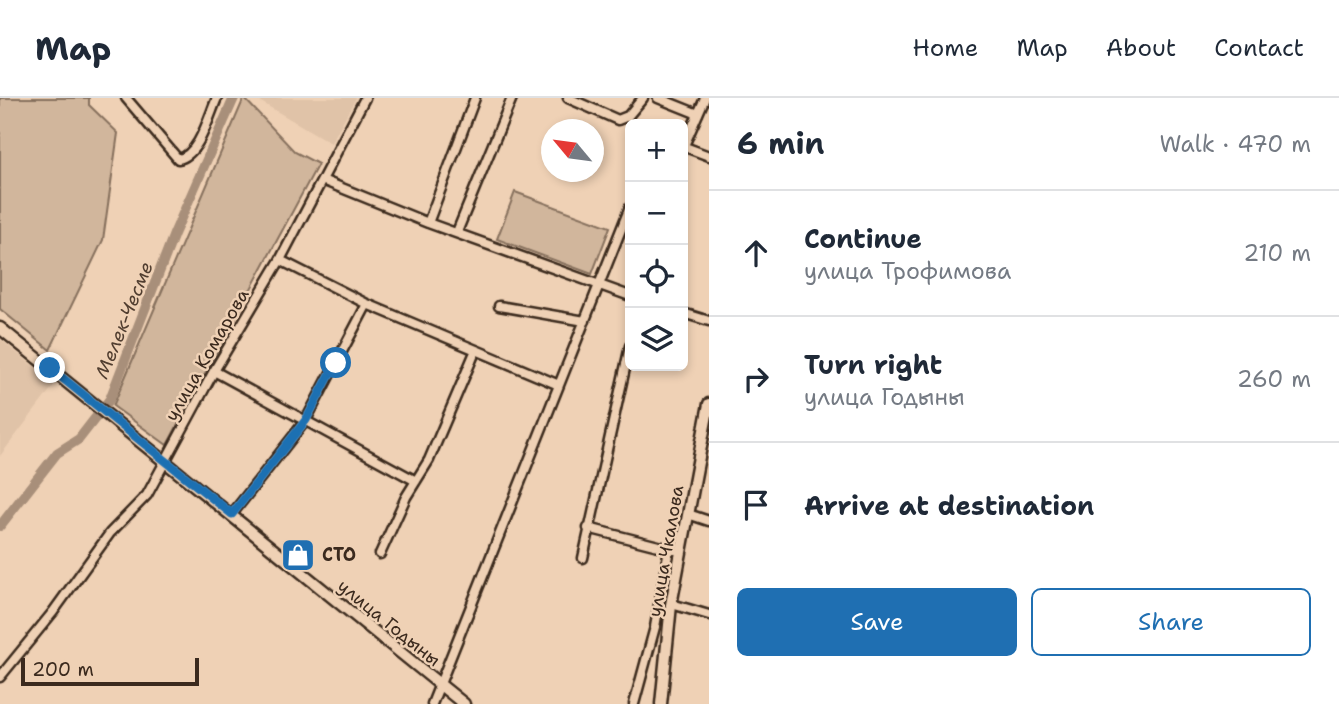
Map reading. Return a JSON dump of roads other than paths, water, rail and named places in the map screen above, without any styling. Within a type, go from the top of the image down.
[{"type":"main road","name":"улица Годыны","points":[[0,328],[464,704]]},
{"type":"main road","name":"улица Чкалова","points":[[663,704],[673,605],[709,404]]},
{"type":"main road","name":"улица Чкалова","points":[[689,515],[709,423]]},
{"type":"street","points":[[126,98],[177,159],[184,159],[197,144],[217,98]]},
{"type":"street","name":"улица Комарова","points":[[0,677],[53,612],[110,533],[147,495],[214,371],[280,260],[365,98]]},
{"type":"street","points":[[428,223],[475,98]]},
{"type":"street","points":[[457,232],[512,98]]},
{"type":"street","points":[[568,98],[618,120],[628,116],[643,98]]},
{"type":"street","points":[[658,98],[698,114]]},
{"type":"street","points":[[688,138],[705,98]]},
{"type":"street","points":[[688,149],[709,156]]},
{"type":"street","points":[[323,180],[428,223],[625,294]]},
{"type":"street","points":[[432,704],[625,220]]},
{"type":"street","points":[[280,260],[367,304],[475,352],[559,385]]},
{"type":"street","points":[[232,514],[306,420],[367,304]]},
{"type":"street","points":[[499,306],[585,321]]},
{"type":"street","points":[[688,315],[709,321]]},
{"type":"street","points":[[380,554],[429,460],[475,352]]},
{"type":"street","points":[[583,558],[625,368]]},
{"type":"street","points":[[214,371],[416,481]]},
{"type":"street","points":[[689,515],[709,521]]},
{"type":"street","points":[[589,528],[683,552]]},
{"type":"street","points":[[634,704],[654,627],[668,549]]},
{"type":"street","points":[[673,605],[709,614]]},
{"type":"waterway","name":"Мелек-Чесме","points":[[0,526],[57,453],[79,439],[110,399],[174,234],[234,98]]},
{"type":"place","name":"СТО","points":[[298,555]]}]
